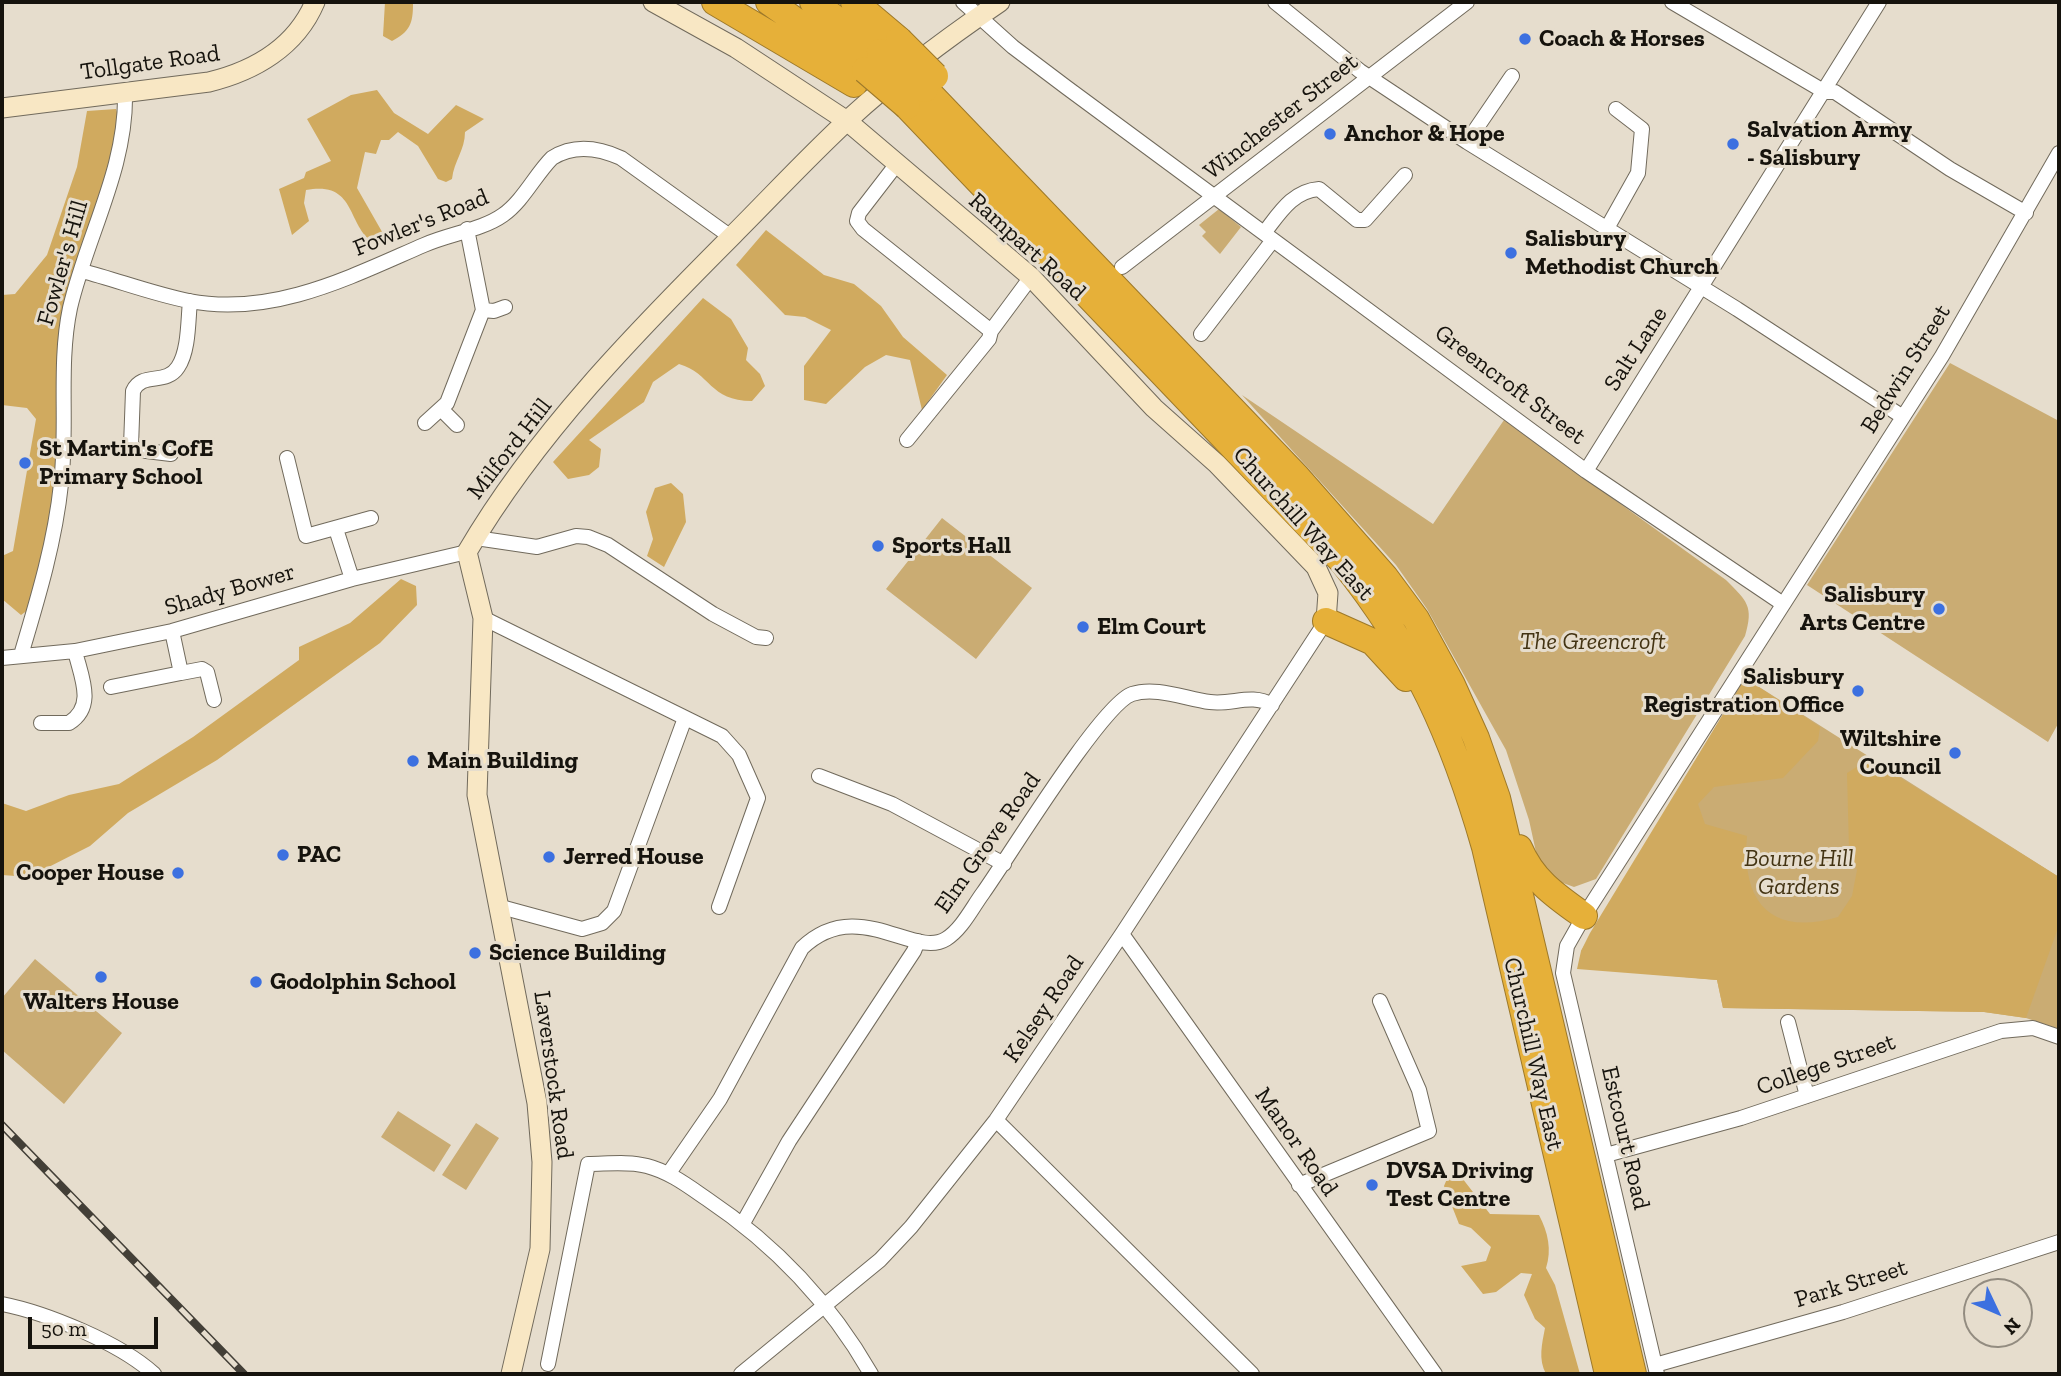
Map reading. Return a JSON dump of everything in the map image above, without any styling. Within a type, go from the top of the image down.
[{"type":"highway","points":[[716,2],[875,62],[915,97],[973,124],[991,176]]},
{"type":"highway","name":"Churchill Way East","points":[[769,2],[875,62]]},
{"type":"highway","name":"Churchill Way East","points":[[813,2],[915,97],[991,176],[1343,562],[1395,634],[1448,732],[1468,785],[1485,847],[1608,1374]]},
{"type":"highway","points":[[854,2],[875,62]]},
{"type":"highway","name":"Churchill Way East","points":[[991,176],[1297,477],[1385,577],[1416,619],[1452,685],[1476,738],[1497,799],[1648,1371]]},
{"type":"highway","points":[[1325,621],[1364,637],[1389,656],[1448,732]]},
{"type":"highway","points":[[1497,799],[1533,876],[1584,916]]},
{"type":"street","name":"Rampart Road","points":[[653,2],[736,48],[847,121],[1031,277],[1154,408],[1217,464],[1316,568],[1328,593],[1325,621]]},
{"type":"street","name":"Greencroft Street","points":[[963,2],[1013,47],[1586,471],[1783,604]]},
{"type":"street","name":"Milford Hill","points":[[471,545],[496,502],[611,363],[732,237],[847,121],[914,64],[1000,2]]},
{"type":"street","points":[[1275,2],[1360,71],[1371,75],[1466,142],[1702,288],[1903,417]]},
{"type":"street","name":"Winchester Street","points":[[1122,267],[1467,2]]},
{"type":"street","points":[[1672,2],[1825,92],[1835,92],[1950,169],[2026,214]]},
{"type":"street","name":"Salt Lane","points":[[1586,471],[1879,2]]},
{"type":"street","name":"Tollgate Road","points":[[2,108],[209,82],[233,76],[288,43],[310,4]]},
{"type":"street","points":[[1466,142],[1512,76]]},
{"type":"street","name":"Fowler's Hill","points":[[21,655],[53,537],[61,483],[65,343],[71,307],[123,137],[125,92]]},
{"type":"street","points":[[1606,230],[1638,173],[1641,146],[1642,129],[1616,109]]},
{"type":"street","name":"Fowler's Road","points":[[82,271],[190,301],[242,305],[286,298],[320,289],[506,214],[544,166],[560,153],[593,149],[607,151],[630,163],[732,237]]},
{"type":"street","name":"Bedwin Street","points":[[1584,916],[1903,417],[2026,214],[2059,153]]},
{"type":"street","points":[[896,165],[859,213],[857,221],[991,331]]},
{"type":"street","points":[[1201,334],[1290,201],[1310,189],[1319,189],[1357,220],[1365,220],[1405,175]]},
{"type":"street","points":[[425,423],[447,403],[483,310],[467,229]]},
{"type":"street","points":[[907,440],[989,339],[991,331],[1031,277]]},
{"type":"street","points":[[171,454],[138,450],[131,446],[133,391],[136,383],[144,379],[161,380],[180,366],[190,301]]},
{"type":"street","points":[[483,310],[494,311],[505,307]]},
{"type":"street","points":[[441,409],[457,425]]},
{"type":"street","points":[[288,458],[306,536],[371,518]]},
{"type":"street","points":[[336,529],[352,579]]},
{"type":"street","points":[[685,718],[614,911],[602,923],[582,929],[501,907],[477,795],[483,618],[471,545],[537,547],[576,536],[588,537],[608,545],[713,614],[755,637],[766,638]]},
{"type":"street","name":"Shady Bower","points":[[2,658],[75,651],[172,631],[471,545]]},
{"type":"street","points":[[483,618],[722,736],[739,755],[758,798],[719,907]]},
{"type":"street","name":"Kelsey Road","points":[[741,1374],[880,1261],[911,1227],[996,1120],[1122,934],[1325,621]]},
{"type":"street","points":[[172,631],[181,673]]},
{"type":"street","points":[[41,723],[69,723],[85,708],[86,699],[75,651]]},
{"type":"street","points":[[111,687],[202,669],[207,672],[214,699]]},
{"type":"street","name":"Elm Grove Road","points":[[669,1173],[720,1099],[789,970],[809,941],[828,929],[846,926],[881,929],[918,941],[935,943],[946,939],[959,926],[1003,864],[1092,731],[1120,700],[1131,694],[1155,692],[1223,703],[1248,698],[1262,699],[1272,705]]},
{"type":"street","points":[[819,776],[892,804],[1003,864]]},
{"type":"street","name":"Laverstock Road","points":[[501,907],[537,1103],[542,1162],[540,1249],[511,1374]]},
{"type":"street","name":"Estcourt Road","points":[[1584,916],[1567,946],[1563,973],[1606,1155],[1648,1371]]},
{"type":"street","name":"Manor Road","points":[[1122,934],[1435,1374]]},
{"type":"street","points":[[743,1223],[789,1141],[918,941]]},
{"type":"street","points":[[1298,1185],[1429,1131],[1419,1090],[1380,1001]]},
{"type":"street","points":[[1788,1022],[1807,1096]]},
{"type":"street","name":"College Street","points":[[1606,1155],[1741,1118],[2001,1031],[2033,1028],[2059,1037]]},
{"type":"street","points":[[996,1120],[1252,1374]]},
{"type":"street","name":"Laverstock Road","points":[[548,1364],[588,1164],[643,1165],[669,1173]]},
{"type":"street","points":[[669,1173],[743,1223],[825,1306],[871,1374]]},
{"type":"street","name":"Park Street","points":[[1648,1371],[1843,1312],[2059,1242]]},
{"type":"street","points":[[2,1304],[80,1330],[154,1374]]},
{"type":"green space","points":[[1219,209],[1241,227],[1220,254],[1202,236],[1206,232],[1199,225]]},
{"type":"green space","points":[[1950,363],[2059,421],[2059,722],[2048,742],[1807,585]]},
{"type":"green space","name":"The Greencroft","points":[[1242,395],[1433,524],[1504,420],[1726,580],[1744,599],[1749,618],[1745,636],[1596,879],[1574,887],[1541,875],[1529,820],[1506,750],[1427,609],[1396,565]]},
{"type":"green space","points":[[942,518],[1032,588],[976,659],[886,589]]},
{"type":"green space","name":"Bourne Hill Gardens","points":[[1745,678],[2059,877],[2059,1029],[2026,1018],[1984,1012],[1723,1008],[1717,980],[1640,973],[1581,951]]},
{"type":"green space","points":[[35,959],[122,1033],[64,1104],[2,1050],[2,998]]},
{"type":"green space","points":[[398,1111],[451,1145],[434,1172],[381,1137]]},
{"type":"green space","points":[[476,1123],[499,1138],[466,1190],[442,1175]]},
{"type":"shaded area","points":[[385,2],[419,2],[413,4],[407,30],[392,41],[383,36]]},
{"type":"shaded area","points":[[377,90],[394,113],[428,134],[456,105],[484,119],[465,132],[452,179],[446,182],[438,179],[418,146],[398,132],[389,140],[381,140],[376,154],[365,152],[357,188],[385,237],[380,247],[361,230],[344,199],[335,192],[323,189],[306,190],[304,203],[309,221],[292,235],[279,189],[304,178],[306,172],[331,161],[307,119],[351,95]]},
{"type":"shaded area","points":[[116,109],[120,121],[117,138],[66,308],[58,451],[50,531],[28,610],[21,615],[2,599],[2,556],[13,551],[36,419],[27,408],[2,405],[2,295],[15,294],[47,255],[77,167],[87,111]]},
{"type":"shaded area","points":[[766,230],[824,275],[854,284],[881,306],[903,337],[947,375],[922,410],[910,360],[886,355],[865,367],[826,404],[804,400],[804,366],[831,330],[805,317],[785,315],[736,265]]},
{"type":"shaded area","points":[[703,298],[731,319],[748,348],[746,360],[760,374],[765,386],[752,401],[738,400],[718,392],[690,368],[679,364],[653,382],[644,402],[589,440],[601,449],[599,467],[589,475],[568,479],[553,462]]},
{"type":"shaded area","points":[[671,483],[683,494],[686,522],[664,567],[647,556],[653,539],[646,512],[655,488]]},
{"type":"shaded area","points":[[401,579],[416,586],[417,605],[380,643],[217,760],[128,813],[90,846],[29,877],[2,875],[2,803],[26,811],[69,795],[119,784],[193,737],[299,660],[299,647],[350,623]]},
{"type":"shaded area","name":"Bourne Hill Gardens","points":[[1745,678],[1820,727],[1818,741],[1783,778],[1714,787],[1698,804],[1705,824],[1747,836],[1749,879],[1755,896],[1765,909],[1778,918],[1795,922],[1815,922],[1838,917],[1852,896],[1857,870],[1849,849],[1847,773],[1870,759],[2059,877],[2059,925],[2026,1018],[1984,1012],[1723,1008],[1717,980],[1577,969],[1581,951],[1590,933]]},
{"type":"shaded area","points":[[1449,1174],[1459,1174],[1490,1214],[1539,1215],[1548,1241],[1546,1268],[1555,1285],[1580,1374],[1546,1374],[1541,1357],[1545,1328],[1535,1319],[1524,1295],[1532,1274],[1521,1273],[1496,1292],[1483,1294],[1461,1266],[1486,1261],[1491,1247],[1471,1228],[1459,1224],[1444,1186]]},
{"type":"railway","points":[[2,1125],[244,1374]]},
{"type":"place","name":"Coach & Horses","points":[[1525,39]]},
{"type":"place","name":"Anchor & Hope","points":[[1330,134]]},
{"type":"place","name":"Salvation Army - Salisbury","points":[[1733,144]]},
{"type":"place","name":"Salisbury Methodist Church","points":[[1511,253]]},
{"type":"place","name":"St Martin's CofE Primary School","points":[[25,463]]},
{"type":"place","name":"Sports Hall","points":[[878,546]]},
{"type":"place","name":"Salisbury Arts Centre","points":[[1939,609]]},
{"type":"place","name":"Elm Court","points":[[1083,627]]},
{"type":"place","name":"Salisbury Registration Office","points":[[1858,691]]},
{"type":"place","name":"Wiltshire Council","points":[[1955,753]]},
{"type":"place","name":"Main Building","points":[[413,761]]},
{"type":"place","name":"PAC","points":[[283,855]]},
{"type":"place","name":"Jerred House","points":[[549,857]]},
{"type":"place","name":"Cooper House","points":[[178,873]]},
{"type":"place","name":"Science Building","points":[[475,953]]},
{"type":"place","name":"Walters House","points":[[101,977]]},
{"type":"place","name":"Godolphin School","points":[[256,982]]},
{"type":"place","name":"DVSA Driving Test Centre","points":[[1372,1185]]}]
